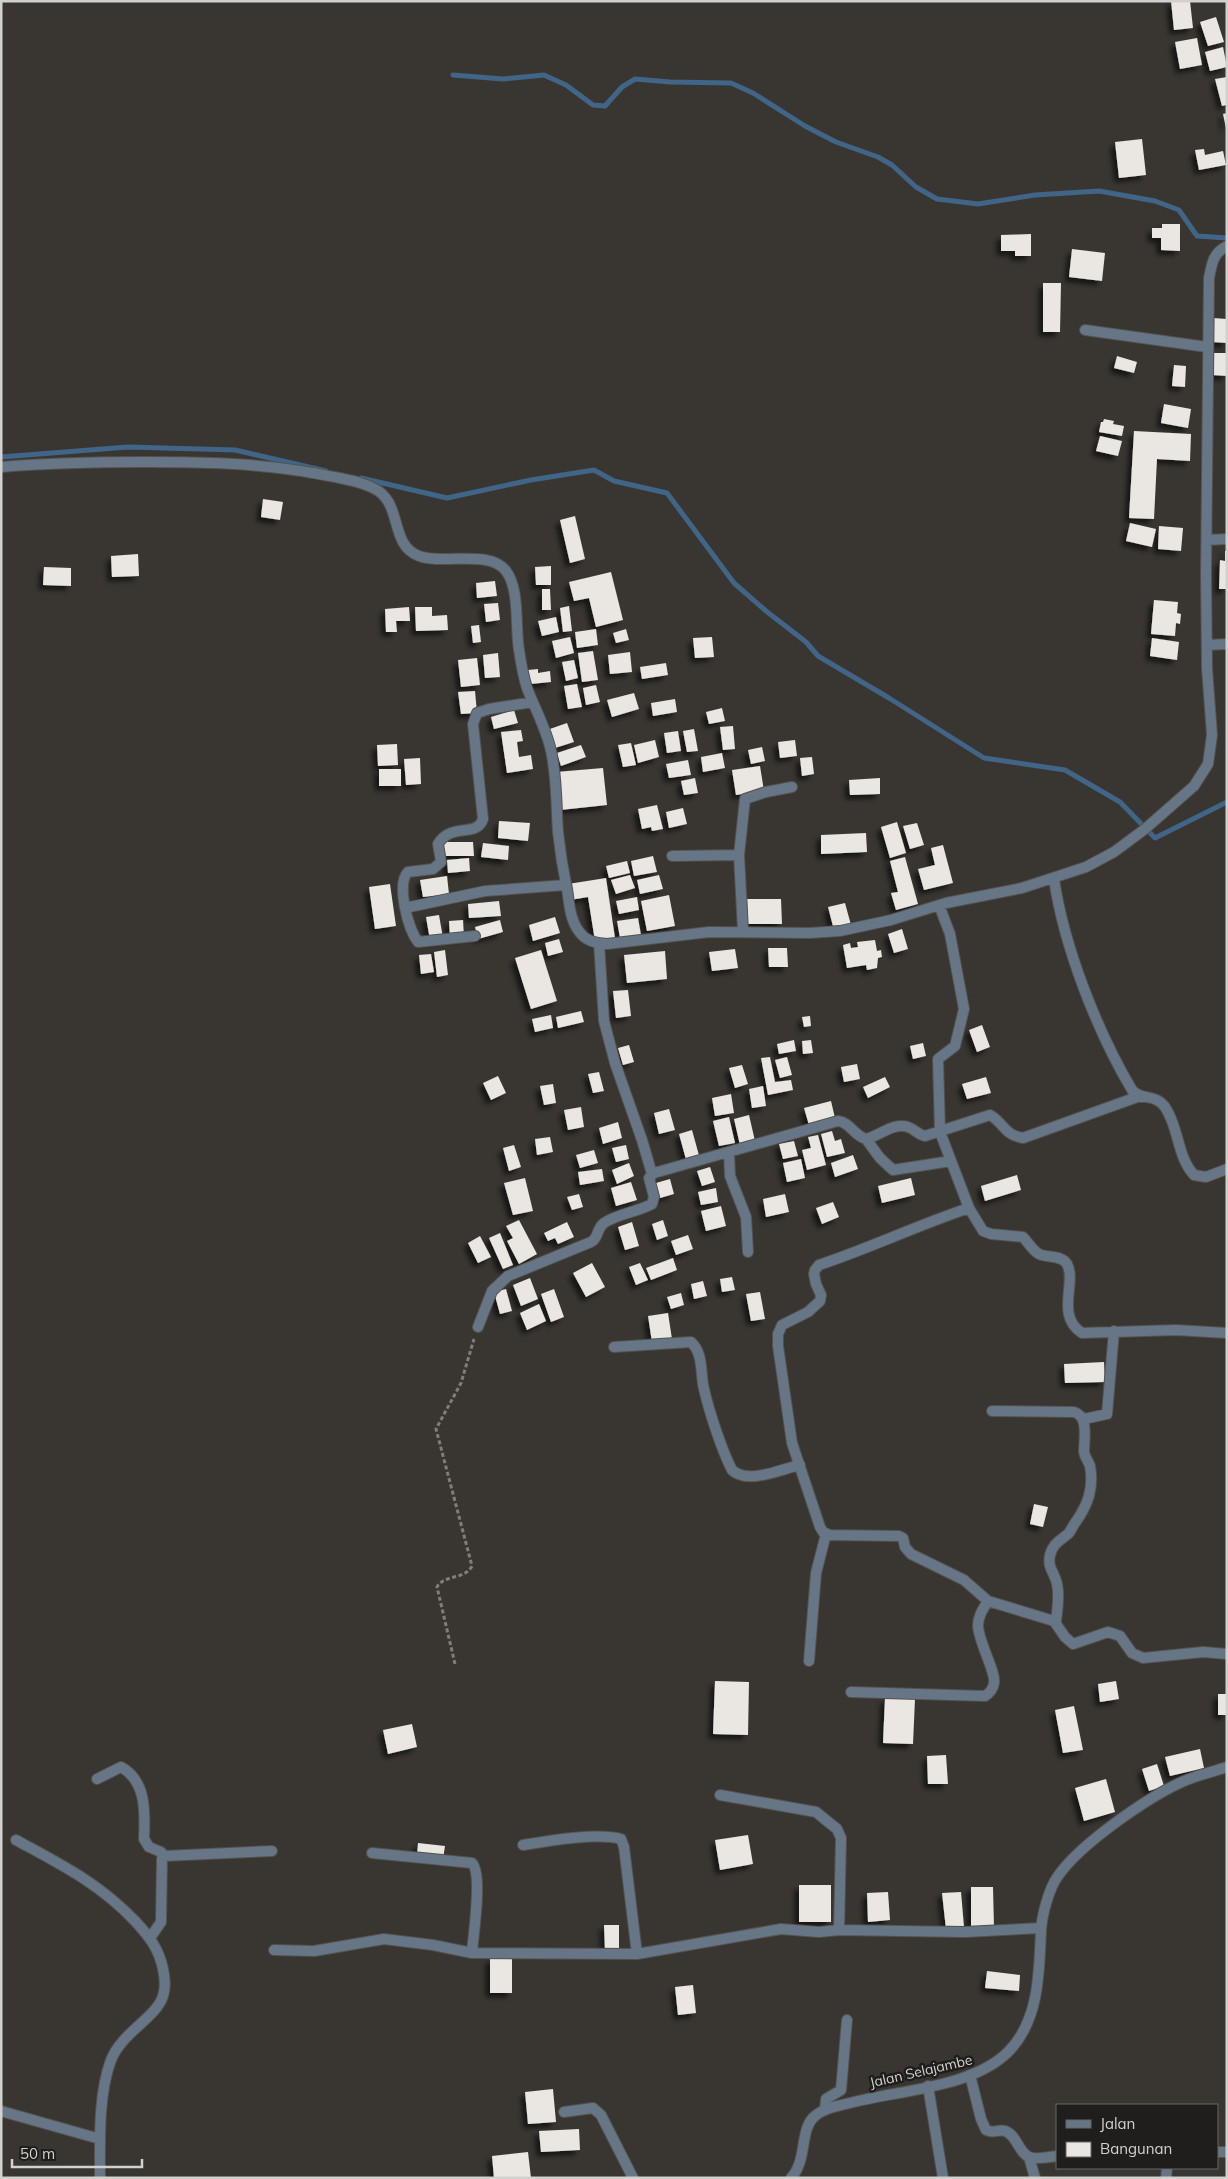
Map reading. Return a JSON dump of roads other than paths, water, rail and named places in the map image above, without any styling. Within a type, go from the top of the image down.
[{"type":"street","points":[[1,467],[75,462],[224,462],[296,470],[355,482],[373,488],[384,495],[392,505],[403,545],[413,553],[433,559],[491,560],[505,568],[509,574],[515,594],[516,634],[525,681],[546,732],[554,767],[558,832],[573,920],[578,930],[589,940],[599,943],[642,941],[708,932],[809,933],[840,931],[891,920],[939,905],[1007,892],[1054,879],[1086,867],[1114,852],[1175,804],[1199,780],[1208,764],[1211,744],[1207,645],[1206,540],[1209,278],[1216,254],[1227,246]]},
{"type":"street","points":[[1085,330],[1207,347]]},
{"type":"street","points":[[1206,540],[1227,539]]},
{"type":"street","points":[[1207,645],[1227,644]]},
{"type":"street","points":[[475,936],[418,942],[411,930],[405,908],[403,882],[407,873],[428,870],[441,862],[438,844],[449,832],[476,828],[482,823],[474,718],[483,710],[533,702]]},
{"type":"street","points":[[743,931],[739,855],[745,799],[766,792],[792,787]]},
{"type":"street","points":[[672,856],[739,855]]},
{"type":"street","points":[[1054,879],[1063,922],[1093,1010],[1130,1086],[1135,1093],[1140,1096],[1156,1098],[1166,1108],[1186,1163],[1194,1174],[1206,1177],[1227,1168]]},
{"type":"street","points":[[405,908],[485,891],[566,885]]},
{"type":"street","points":[[939,905],[950,934],[964,1008],[955,1046],[938,1059],[940,1132],[969,1208],[979,1228],[991,1234],[1019,1235],[1038,1253],[1066,1262],[1069,1272],[1069,1314],[1077,1330],[1082,1333],[1114,1331],[1227,1332]]},
{"type":"street","points":[[599,943],[604,1021],[615,1063],[652,1174]]},
{"type":"street","points":[[866,1139],[899,1126],[909,1127],[919,1135],[925,1136],[990,1115],[998,1120],[1008,1134],[1023,1138],[1030,1137],[1140,1096]]},
{"type":"street","points":[[478,1327],[492,1291],[508,1276],[591,1242],[596,1238],[599,1228],[606,1222],[652,1204],[654,1197],[649,1178],[652,1174],[838,1120],[844,1122],[857,1135],[866,1139],[880,1158],[893,1170],[951,1161]]},
{"type":"street","points":[[729,1152],[730,1176],[746,1217],[748,1252]]},
{"type":"street","points":[[969,1208],[816,1267],[814,1274],[821,1295],[820,1301],[808,1312],[786,1322],[780,1328],[778,1346],[792,1443],[820,1527],[826,1534],[899,1536],[903,1538],[905,1547],[912,1554],[964,1580],[988,1601],[1044,1616],[1056,1622],[1065,1637],[1073,1644],[1108,1632],[1120,1636],[1132,1653],[1143,1658],[1203,1652],[1227,1654]]},
{"type":"street","points":[[1084,1418],[1107,1414],[1114,1331]]},
{"type":"street","points":[[614,1347],[690,1342],[697,1349],[700,1358],[704,1389],[732,1470],[742,1476],[754,1476],[800,1465]]},
{"type":"street","points":[[992,1411],[1074,1412],[1084,1418],[1084,1452],[1085,1458],[1089,1463],[1092,1486],[1087,1504],[1081,1516],[1070,1532],[1058,1540],[1052,1548],[1049,1557],[1049,1566],[1057,1583],[1059,1607],[1056,1622]]},
{"type":"street","points":[[809,1661],[816,1573],[826,1534]]},
{"type":"street","points":[[851,1692],[985,1696],[991,1690],[994,1680],[980,1641],[978,1626],[980,1615],[988,1601]]},
{"type":"street","points":[[97,1779],[121,1767],[131,1774],[143,1800],[144,1839],[146,1844],[164,1856],[272,1850]]},
{"type":"street","name":"Jalan Selajambe","points":[[824,2110],[970,2075],[996,2062],[1008,2051],[1020,2035],[1028,2019],[1040,1969],[1041,1928],[1048,1897],[1054,1882],[1066,1867],[1086,1848],[1155,1797],[1184,1781],[1227,1768]]},
{"type":"street","points":[[720,1795],[816,1812],[837,1829],[841,1838],[839,1930]]},
{"type":"street","points":[[523,1845],[546,1841],[607,1836],[620,1839],[624,1847],[637,1954]]},
{"type":"street","points":[[16,1840],[94,1884],[120,1906],[150,1938],[160,1958],[165,1990],[159,2004],[128,2034],[111,2061],[105,2086],[100,2139],[100,2178]]},
{"type":"street","points":[[372,1853],[472,1863],[475,1865],[478,1881],[472,1953]]},
{"type":"street","points":[[150,1938],[161,1922],[162,1859],[164,1856]]},
{"type":"street","points":[[274,1950],[314,1951],[384,1939],[433,1945],[472,1953],[637,1954],[781,1929],[819,1932],[839,1930],[965,1932],[1041,1928]]},
{"type":"street","points":[[791,2178],[801,2163],[810,2121],[824,2110],[826,2099],[841,2090],[847,2020]]},
{"type":"street","points":[[970,2075],[981,2119],[986,2130],[1008,2133],[1029,2157],[1034,2178]]},
{"type":"street","points":[[928,2086],[944,2178]]},
{"type":"street","points":[[564,2112],[593,2108],[600,2114],[633,2178]]},
{"type":"street","points":[[1,2110],[100,2139]]},
{"type":"street","points":[[1029,2157],[1056,2156]]},
{"type":"waterway","points":[[453,75],[503,79],[544,75],[566,85],[593,105],[605,106],[622,87],[635,79],[670,82],[731,83],[753,93],[805,126],[836,142],[878,157],[892,165],[916,187],[937,199],[978,204],[1035,195],[1099,191],[1155,201],[1179,210],[1197,236],[1227,238]]},
{"type":"waterway","points":[[1,457],[128,447],[235,450],[326,471]]},
{"type":"waterway","points":[[361,478],[447,498],[531,480],[594,470],[614,481],[667,493],[734,583],[806,642],[818,656],[984,758],[1065,770],[1120,802],[1155,838],[1227,802]]}]
